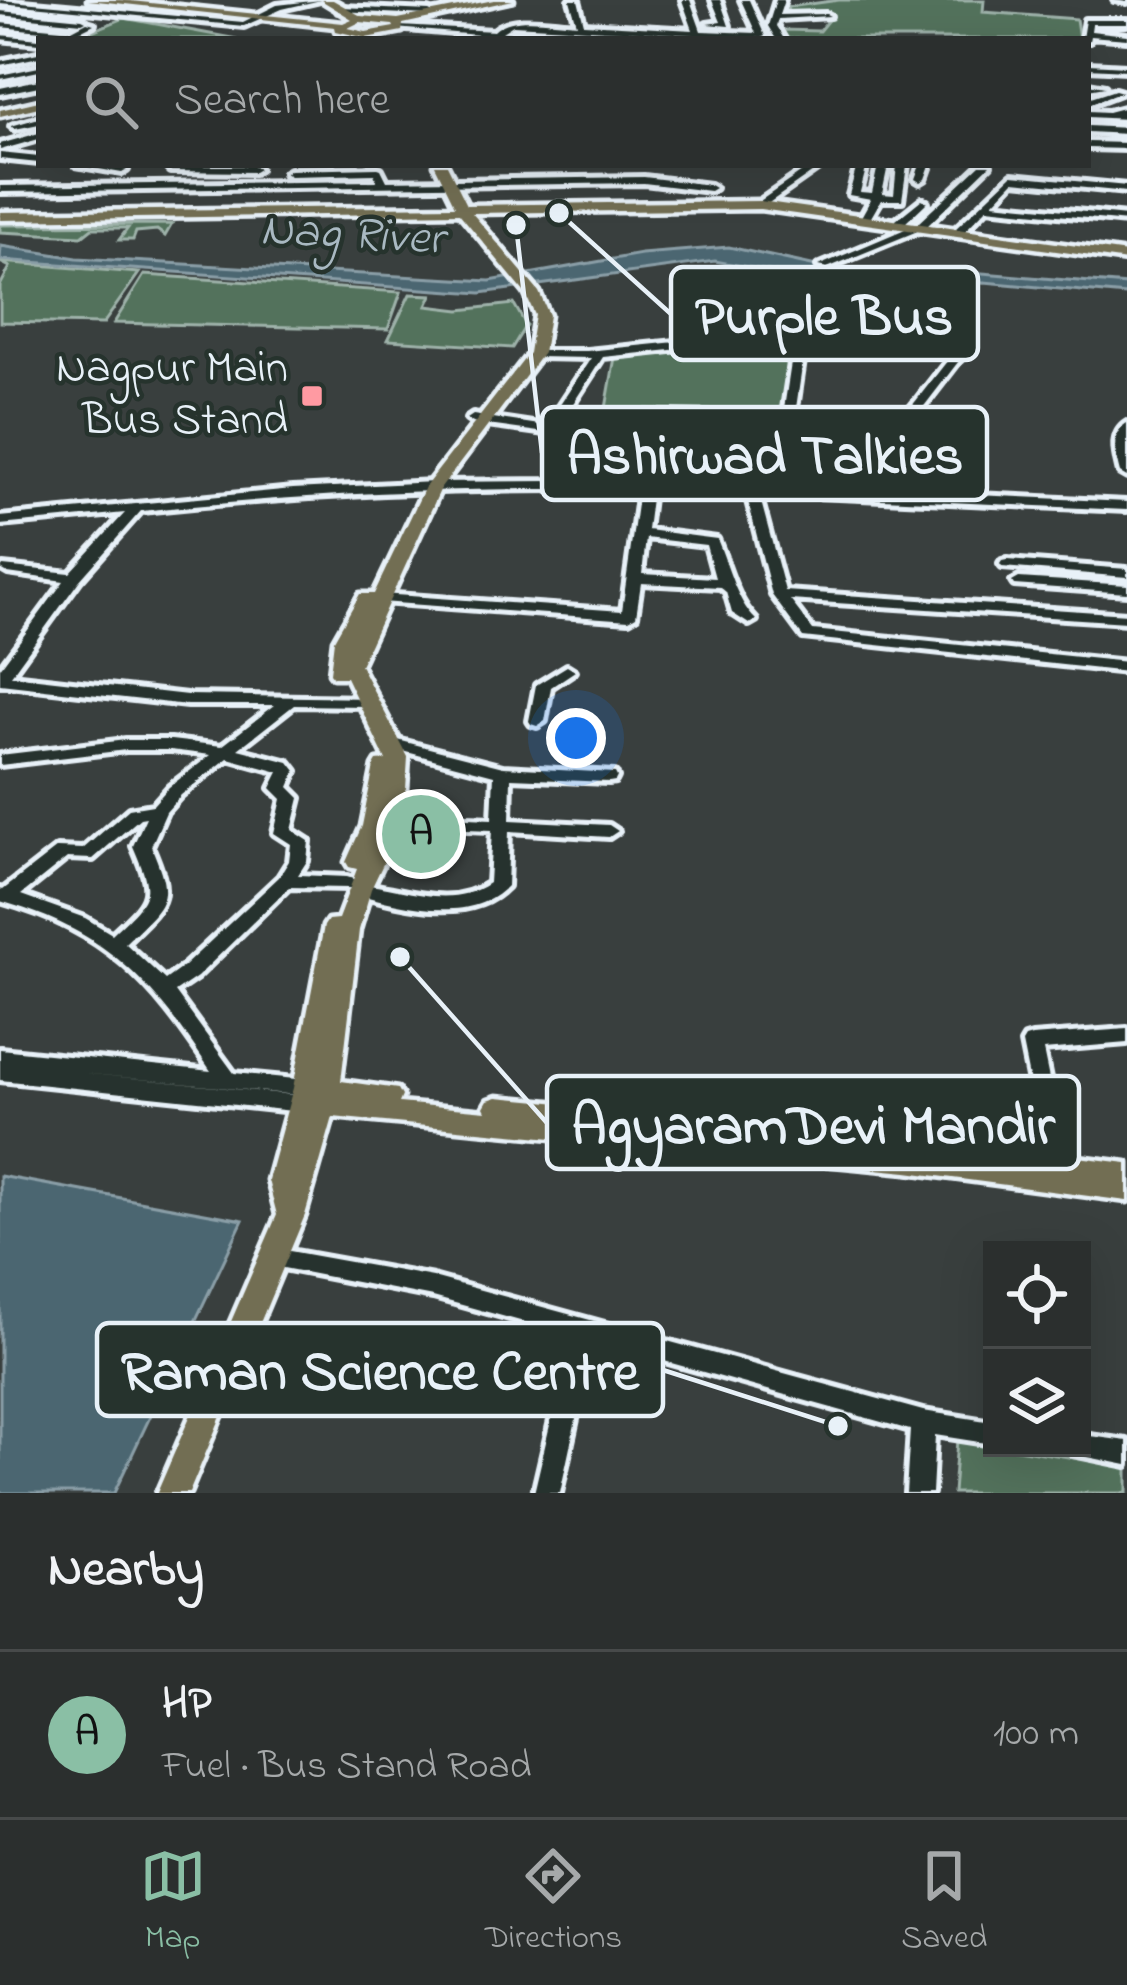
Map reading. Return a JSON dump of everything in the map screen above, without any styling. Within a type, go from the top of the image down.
[{"type":"main road","points":[[93,0],[261,15],[372,36]]},
{"type":"main road","points":[[378,36],[429,13],[497,0]]},
{"type":"main road","points":[[338,4],[362,19],[397,25],[508,0]]},
{"type":"main road","points":[[115,6],[135,3]]},
{"type":"main road","points":[[328,36],[362,19]]},
{"type":"main road","points":[[315,36],[343,28]]},
{"type":"main road","points":[[0,111],[36,103]]},
{"type":"main road","points":[[433,168],[542,315],[536,353],[478,420]]},
{"type":"main road","points":[[442,168],[458,206]]},
{"type":"main road","points":[[502,210],[760,205],[1127,258]]},
{"type":"main road","points":[[0,218],[420,213],[458,206],[502,210],[752,208],[1127,258]]},
{"type":"main road","points":[[0,218],[420,213]]},
{"type":"main road","points":[[353,886],[393,814],[397,757],[338,668],[344,640],[426,487],[524,356],[535,322],[521,283]]},
{"type":"main road","points":[[173,1493],[291,1215],[353,886],[386,767],[350,665],[426,487]]},
{"type":"main road","points":[[315,1097],[806,1135],[1127,1174]]},
{"type":"main road","points":[[315,1097],[907,1161],[1127,1190]]},
{"type":"street","points":[[268,0],[280,7]]},
{"type":"street","points":[[0,1],[115,6],[244,24],[280,7],[317,0]]},
{"type":"street","points":[[574,0],[581,26]]},
{"type":"street","points":[[686,0],[697,32]]},
{"type":"street","points":[[716,0],[726,25]]},
{"type":"street","points":[[397,25],[489,36],[507,24],[760,36],[745,0]]},
{"type":"street","points":[[778,36],[772,26],[780,0]]},
{"type":"street","points":[[1086,36],[1088,22],[1123,22],[1115,0],[1127,0]]},
{"type":"street","points":[[2,17],[34,2]]},
{"type":"street","points":[[338,4],[429,13]]},
{"type":"street","points":[[64,36],[115,6]]},
{"type":"street","points":[[775,17],[826,16]]},
{"type":"street","points":[[2,17],[94,22]]},
{"type":"street","points":[[2,17],[73,32]]},
{"type":"street","points":[[242,36],[244,24]]},
{"type":"street","points":[[697,32],[726,25],[757,27]]},
{"type":"street","points":[[1091,36],[1127,37]]},
{"type":"street","points":[[0,37],[36,41]]},
{"type":"street","points":[[0,51],[36,55]]},
{"type":"street","points":[[0,63],[36,56]]},
{"type":"street","points":[[1091,63],[1127,57]]},
{"type":"street","points":[[1091,64],[1127,70]]},
{"type":"street","points":[[0,77],[36,70]]},
{"type":"street","points":[[0,91],[36,83]]},
{"type":"street","points":[[1091,114],[1127,113]]},
{"type":"street","points":[[15,126],[36,122]]},
{"type":"street","points":[[1091,129],[1127,131]]},
{"type":"street","points":[[0,152],[15,141],[36,140]]},
{"type":"street","points":[[1091,145],[1127,146]]},
{"type":"street","points":[[0,152],[36,159]]},
{"type":"street","points":[[105,187],[126,168]]},
{"type":"street","points":[[152,187],[175,168]]},
{"type":"street","points":[[217,168],[383,183],[458,206],[585,181],[678,181],[710,188]]},
{"type":"street","points":[[0,189],[152,187],[252,173],[377,168],[383,183]]},
{"type":"street","points":[[585,181],[586,168]]},
{"type":"street","points":[[792,168],[802,175]]},
{"type":"street","points":[[760,205],[813,168]]},
{"type":"street","points":[[861,168],[854,195],[876,200],[899,198],[902,168]]},
{"type":"street","points":[[866,217],[876,200],[882,168]]},
{"type":"street","points":[[920,178],[924,168]]},
{"type":"street","points":[[823,266],[911,226],[980,168]]},
{"type":"street","points":[[243,213],[252,173]]},
{"type":"street","points":[[957,233],[1012,178],[1127,189]]},
{"type":"street","points":[[911,226],[922,202]]},
{"type":"street","points":[[984,205],[1127,218]]},
{"type":"street","points":[[785,308],[801,333],[782,453],[759,492],[779,595],[808,634],[1127,667]]},
{"type":"street","points":[[536,353],[600,353],[801,333]]},
{"type":"street","points":[[550,430],[600,353]]},
{"type":"street","points":[[901,428],[959,353]]},
{"type":"street","points":[[559,485],[565,448],[598,417],[788,418]]},
{"type":"street","points":[[680,418],[680,451]]},
{"type":"street","points":[[478,420],[550,430],[565,448],[782,453]]},
{"type":"street","points":[[1127,428],[1120,447],[1127,473]]},
{"type":"street","points":[[0,521],[332,490],[559,485],[1127,506]]},
{"type":"street","points":[[381,598],[629,616],[646,488]]},
{"type":"street","points":[[135,509],[74,578],[0,678],[187,700],[359,701]]},
{"type":"street","points":[[642,533],[712,542],[724,583]]},
{"type":"street","points":[[1007,565],[1127,573]]},
{"type":"street","points":[[8,569],[74,578]]},
{"type":"street","points":[[635,578],[724,583],[733,590],[737,610],[749,620]]},
{"type":"street","points":[[1019,582],[1127,589]]},
{"type":"street","points":[[779,595],[1127,618]]},
{"type":"street","points":[[537,722],[544,685],[567,670]]},
{"type":"street","points":[[116,941],[153,905],[157,881],[142,846],[158,810],[175,791],[290,701]]},
{"type":"street","points":[[390,743],[503,772],[609,777]]},
{"type":"street","points":[[0,760],[130,745],[193,747],[261,758],[288,771],[280,788],[291,798],[283,833],[300,842],[300,850],[285,881],[166,989]]},
{"type":"street","points":[[285,881],[467,903],[486,897],[498,886],[503,772]]},
{"type":"street","points":[[3,896],[62,852],[87,855],[135,813],[158,810]]},
{"type":"street","points":[[393,814],[417,821],[609,831]]},
{"type":"street","points":[[3,896],[40,904],[116,941],[166,989],[214,1088]]},
{"type":"street","points":[[1056,1166],[1032,1042],[1127,1036]]},
{"type":"street","points":[[0,1057],[214,1088]]},
{"type":"street","points":[[0,1072],[315,1097]]},
{"type":"street","points":[[273,1257],[434,1287],[922,1422],[983,1432]]},
{"type":"street","points":[[548,1493],[584,1329]]},
{"type":"street","points":[[919,1493],[922,1422]]},
{"type":"street","points":[[1091,1447],[1127,1453]]},
{"type":"green space","points":[[839,0],[984,0],[983,12],[1076,19],[1079,36],[786,36],[783,30],[819,31],[828,20],[786,14],[788,7]]},
{"type":"green space","points":[[124,18],[221,36],[79,36]]},
{"type":"green space","points":[[172,224],[165,236],[157,230],[136,232],[133,240],[119,240],[128,228],[92,228],[82,236],[0,232],[0,225]]},
{"type":"green space","points":[[0,262],[139,273],[103,324],[0,322],[0,286],[10,267]]},
{"type":"green space","points":[[144,275],[401,292],[388,329],[114,323]]},
{"type":"green space","points":[[410,294],[432,295],[427,306],[460,310],[514,304],[526,325],[512,348],[388,340]]},
{"type":"green space","points":[[792,338],[782,417],[605,414],[615,357]]},
{"type":"green space","points":[[957,1440],[983,1444],[983,1457],[1068,1457],[1127,1466],[1127,1493],[953,1493]]},
{"type":"water","points":[[1,246],[77,258],[490,281],[641,254],[729,247],[844,272],[982,273],[1127,285],[1127,295],[984,282],[833,283],[715,261],[481,293],[0,260]]},
{"type":"water","points":[[0,1176],[243,1220],[114,1493],[0,1493]]},
{"type":"place","name":"Purple Bus","points":[[559,213]]},
{"type":"place","name":"Ashirwad Talkies","points":[[516,225]]},
{"type":"place","name":"Nagpur Main Bus Stand","points":[[312,396]]},
{"type":"place","name":"HP","points":[[421,834]]},
{"type":"place","name":"AgyaramDevi Mandir","points":[[400,957]]},
{"type":"place","name":"Raman Science Centre","points":[[838,1426]]},
{"type":"water label","name":"Nag River","points":[[352,236]]}]
